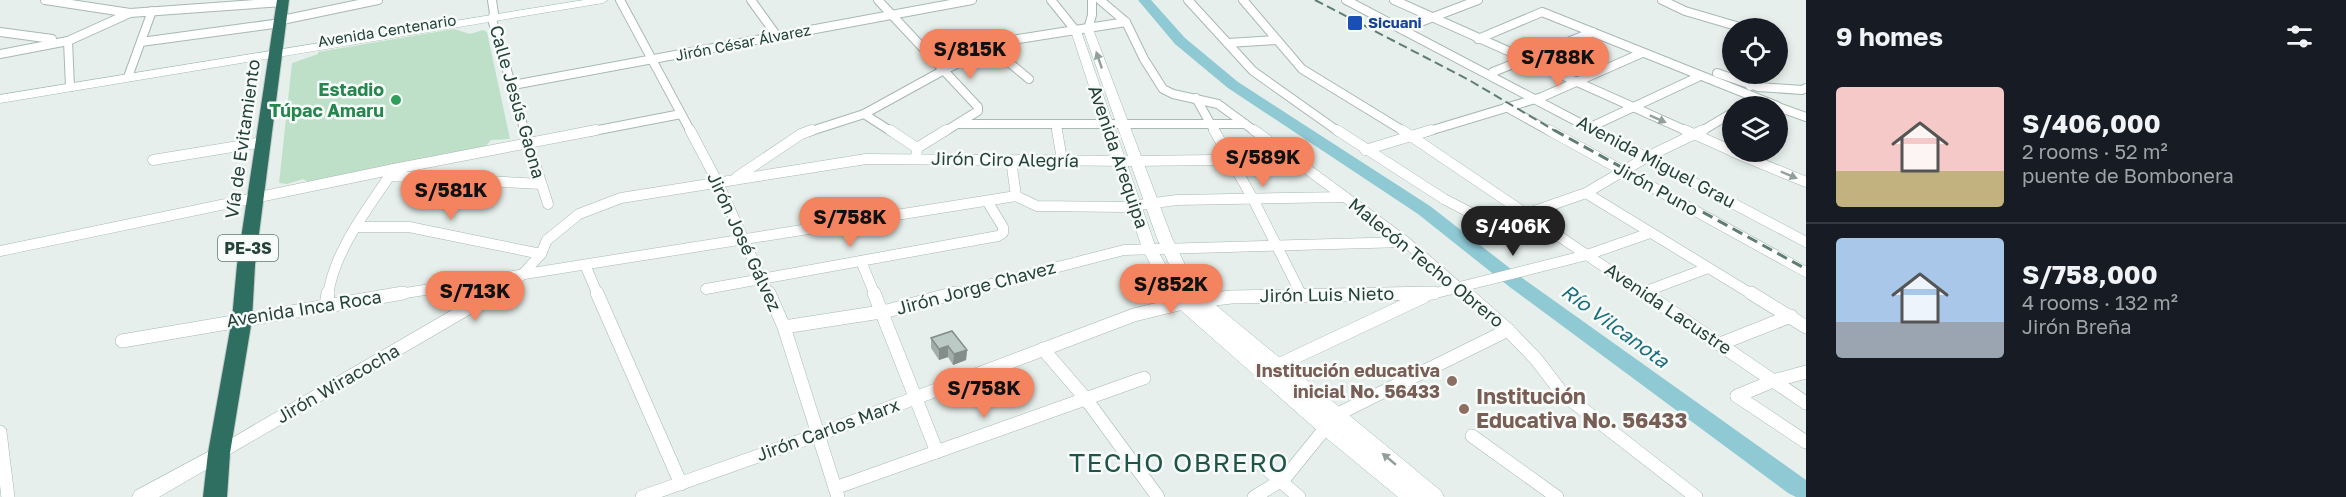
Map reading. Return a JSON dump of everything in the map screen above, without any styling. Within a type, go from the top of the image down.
[{"type":"highway","name":"Vía de Evitamiento","points":[[215,497],[219,453],[242,319],[255,198],[282,11]]},
{"type":"street","points":[[45,0],[130,13],[282,11]]},
{"type":"street","points":[[141,42],[282,11],[378,0]]},
{"type":"street","name":"Calle Jesús Gaona","points":[[492,0],[493,17],[528,145],[548,204]]},
{"type":"street","points":[[493,17],[579,0]]},
{"type":"street","points":[[0,99],[603,0]]},
{"type":"street","name":"Jirón José Gálvez","points":[[620,0],[718,183],[784,327],[820,434],[836,493]]},
{"type":"street","points":[[751,0],[777,36]]},
{"type":"street","points":[[878,0],[978,107],[978,111],[959,124],[917,148]]},
{"type":"street","name":"Jirón César Álvarez","points":[[513,85],[972,0]]},
{"type":"street","name":"Avenida Arequipa","points":[[1051,0],[1082,30],[1143,204],[1182,279],[1200,301],[1270,368],[1412,497]]},
{"type":"street","points":[[1082,30],[1092,15],[1092,0]]},
{"type":"street","name":"Malecón Techo Obrero","points":[[1100,0],[1126,22],[1144,59],[1163,89],[1173,94],[1218,104],[1406,242],[1508,330],[1536,359],[1562,393],[1696,497]]},
{"type":"street","points":[[1188,0],[1195,0]]},
{"type":"street","points":[[1188,0],[1253,71],[1365,150],[1444,199],[1494,225],[1586,193],[1622,171],[1722,119]]},
{"type":"street","name":"Avenida Lacustre","points":[[1243,0],[1302,69],[1317,80],[1410,135],[1806,403]]},
{"type":"street","name":"Avenida Miguel Grau","points":[[1346,0],[1493,72],[1650,156]]},
{"type":"street","name":"Avenida Miguel Grau","points":[[1353,0],[1805,239]]},
{"type":"street","points":[[1394,0],[1722,146]]},
{"type":"street","points":[[1405,28],[1478,0]]},
{"type":"street","points":[[1662,0],[1722,21]]},
{"type":"street","points":[[128,78],[152,11]]},
{"type":"street","points":[[1478,39],[1542,12],[1750,96]]},
{"type":"street","points":[[0,54],[68,40],[130,13]]},
{"type":"street","points":[[735,179],[801,134],[864,114],[944,70],[1006,42],[1126,22]]},
{"type":"street","points":[[0,32],[68,40]]},
{"type":"street","points":[[1493,72],[1593,32]]},
{"type":"street","points":[[68,40],[70,87]]},
{"type":"street","points":[[1228,43],[1278,40]]},
{"type":"street","points":[[993,49],[1029,79]]},
{"type":"street","points":[[1365,150],[1538,98],[1642,53]]},
{"type":"street","points":[[1717,73],[1766,90],[1806,88]]},
{"type":"street","points":[[1595,125],[1698,76]]},
{"type":"street","points":[[1196,98],[1253,199],[1301,294]]},
{"type":"street","name":"Jirón Puno","points":[[1506,107],[1806,272]]},
{"type":"street","points":[[1788,111],[1806,117]]},
{"type":"street","points":[[0,251],[681,114]]},
{"type":"street","points":[[864,114],[917,148]]},
{"type":"street","points":[[959,124],[1245,124]]},
{"type":"street","points":[[1056,125],[1062,160]]},
{"type":"street","points":[[153,160],[263,142]]},
{"type":"street","points":[[916,159],[917,148]]},
{"type":"street","name":"Jirón Ciro Alegría","points":[[718,183],[867,159],[1127,161],[1294,159]]},
{"type":"street","points":[[1011,160],[1016,196],[1037,206],[1124,207],[1143,204],[1253,199],[1346,197]]},
{"type":"street","points":[[1759,162],[1806,182]]},
{"type":"street","points":[[392,173],[541,184]]},
{"type":"street","points":[[326,305],[330,279],[339,256],[392,173]]},
{"type":"street","name":"Jirón Wiracocha","points":[[142,497],[473,307],[522,275],[541,254],[546,240],[579,214],[621,198],[718,183]]},
{"type":"street","points":[[1586,193],[1806,327]]},
{"type":"street","name":"Avenida Inca Roca","points":[[122,342],[326,305],[1016,196]]},
{"type":"street","points":[[706,289],[990,239],[1003,233],[1003,227],[987,201]]},
{"type":"street","name":"Avenida Arequipa","points":[[1143,204],[1149,248],[1168,283],[1183,303],[1270,368]]},
{"type":"street","points":[[358,227],[410,227],[541,254]]},
{"type":"street","name":"Jirón Luis Nieto","points":[[1183,303],[1231,297],[1301,294],[1428,295],[1587,255],[1650,233]]},
{"type":"street","name":"Jirón Jorge Chavez","points":[[784,327],[881,312],[1106,254],[1149,248],[1406,242]]},
{"type":"street","points":[[861,261],[938,452]]},
{"type":"street","points":[[585,265],[681,483]]},
{"type":"street","points":[[1644,292],[1708,268]]},
{"type":"street","points":[[1270,368],[1428,295]]},
{"type":"street","name":"Jirón Carlos Marx","points":[[642,497],[820,434],[1134,315],[1183,303]]},
{"type":"street","points":[[1720,344],[1791,316]]},
{"type":"street","points":[[1254,497],[1280,482],[1331,421],[1508,330]]},
{"type":"street","points":[[1042,349],[1086,399],[1158,497]]},
{"type":"street","points":[[1806,372],[1773,381],[1737,396],[1806,442]]},
{"type":"street","points":[[836,493],[938,452],[1144,378]]},
{"type":"street","name":"Avenida Arequipa","points":[[1331,421],[1434,497]]},
{"type":"street","points":[[0,432],[8,497]]},
{"type":"street","points":[[1472,436],[1557,497]]},
{"type":"street","points":[[1261,464],[1299,497]]},
{"type":"green space","name":"Estadio Túpac Amaru","points":[[454,29],[470,34],[483,30],[487,32],[510,139],[491,140],[484,148],[308,182],[303,179],[287,184],[279,183],[292,63],[318,54],[318,52]]},
{"type":"building","points":[[952,331],[967,350],[954,354],[948,346],[939,349],[931,338]]},
{"type":"waterway","name":"Río Vilcanota","points":[[1144,0],[1180,41],[1233,85],[1424,210],[1518,284],[1806,491]]},
{"type":"railway","points":[[1315,0],[1469,80],[1557,132]]},
{"type":"railway","points":[[1554,130],[1806,269]]},
{"type":"place","name":"Sicuani","points":[[1355,23]]},
{"type":"place","name":"Estadio Túpac Amaru","points":[[396,100]]},
{"type":"place","name":"Institución educativa inicial No. 56433","points":[[1452,381]]},
{"type":"place","name":"Institución Educativa No. 56433","points":[[1464,409]]},
{"type":"district","name":"TECHO OBRERO","points":[[1179,463]]}]
